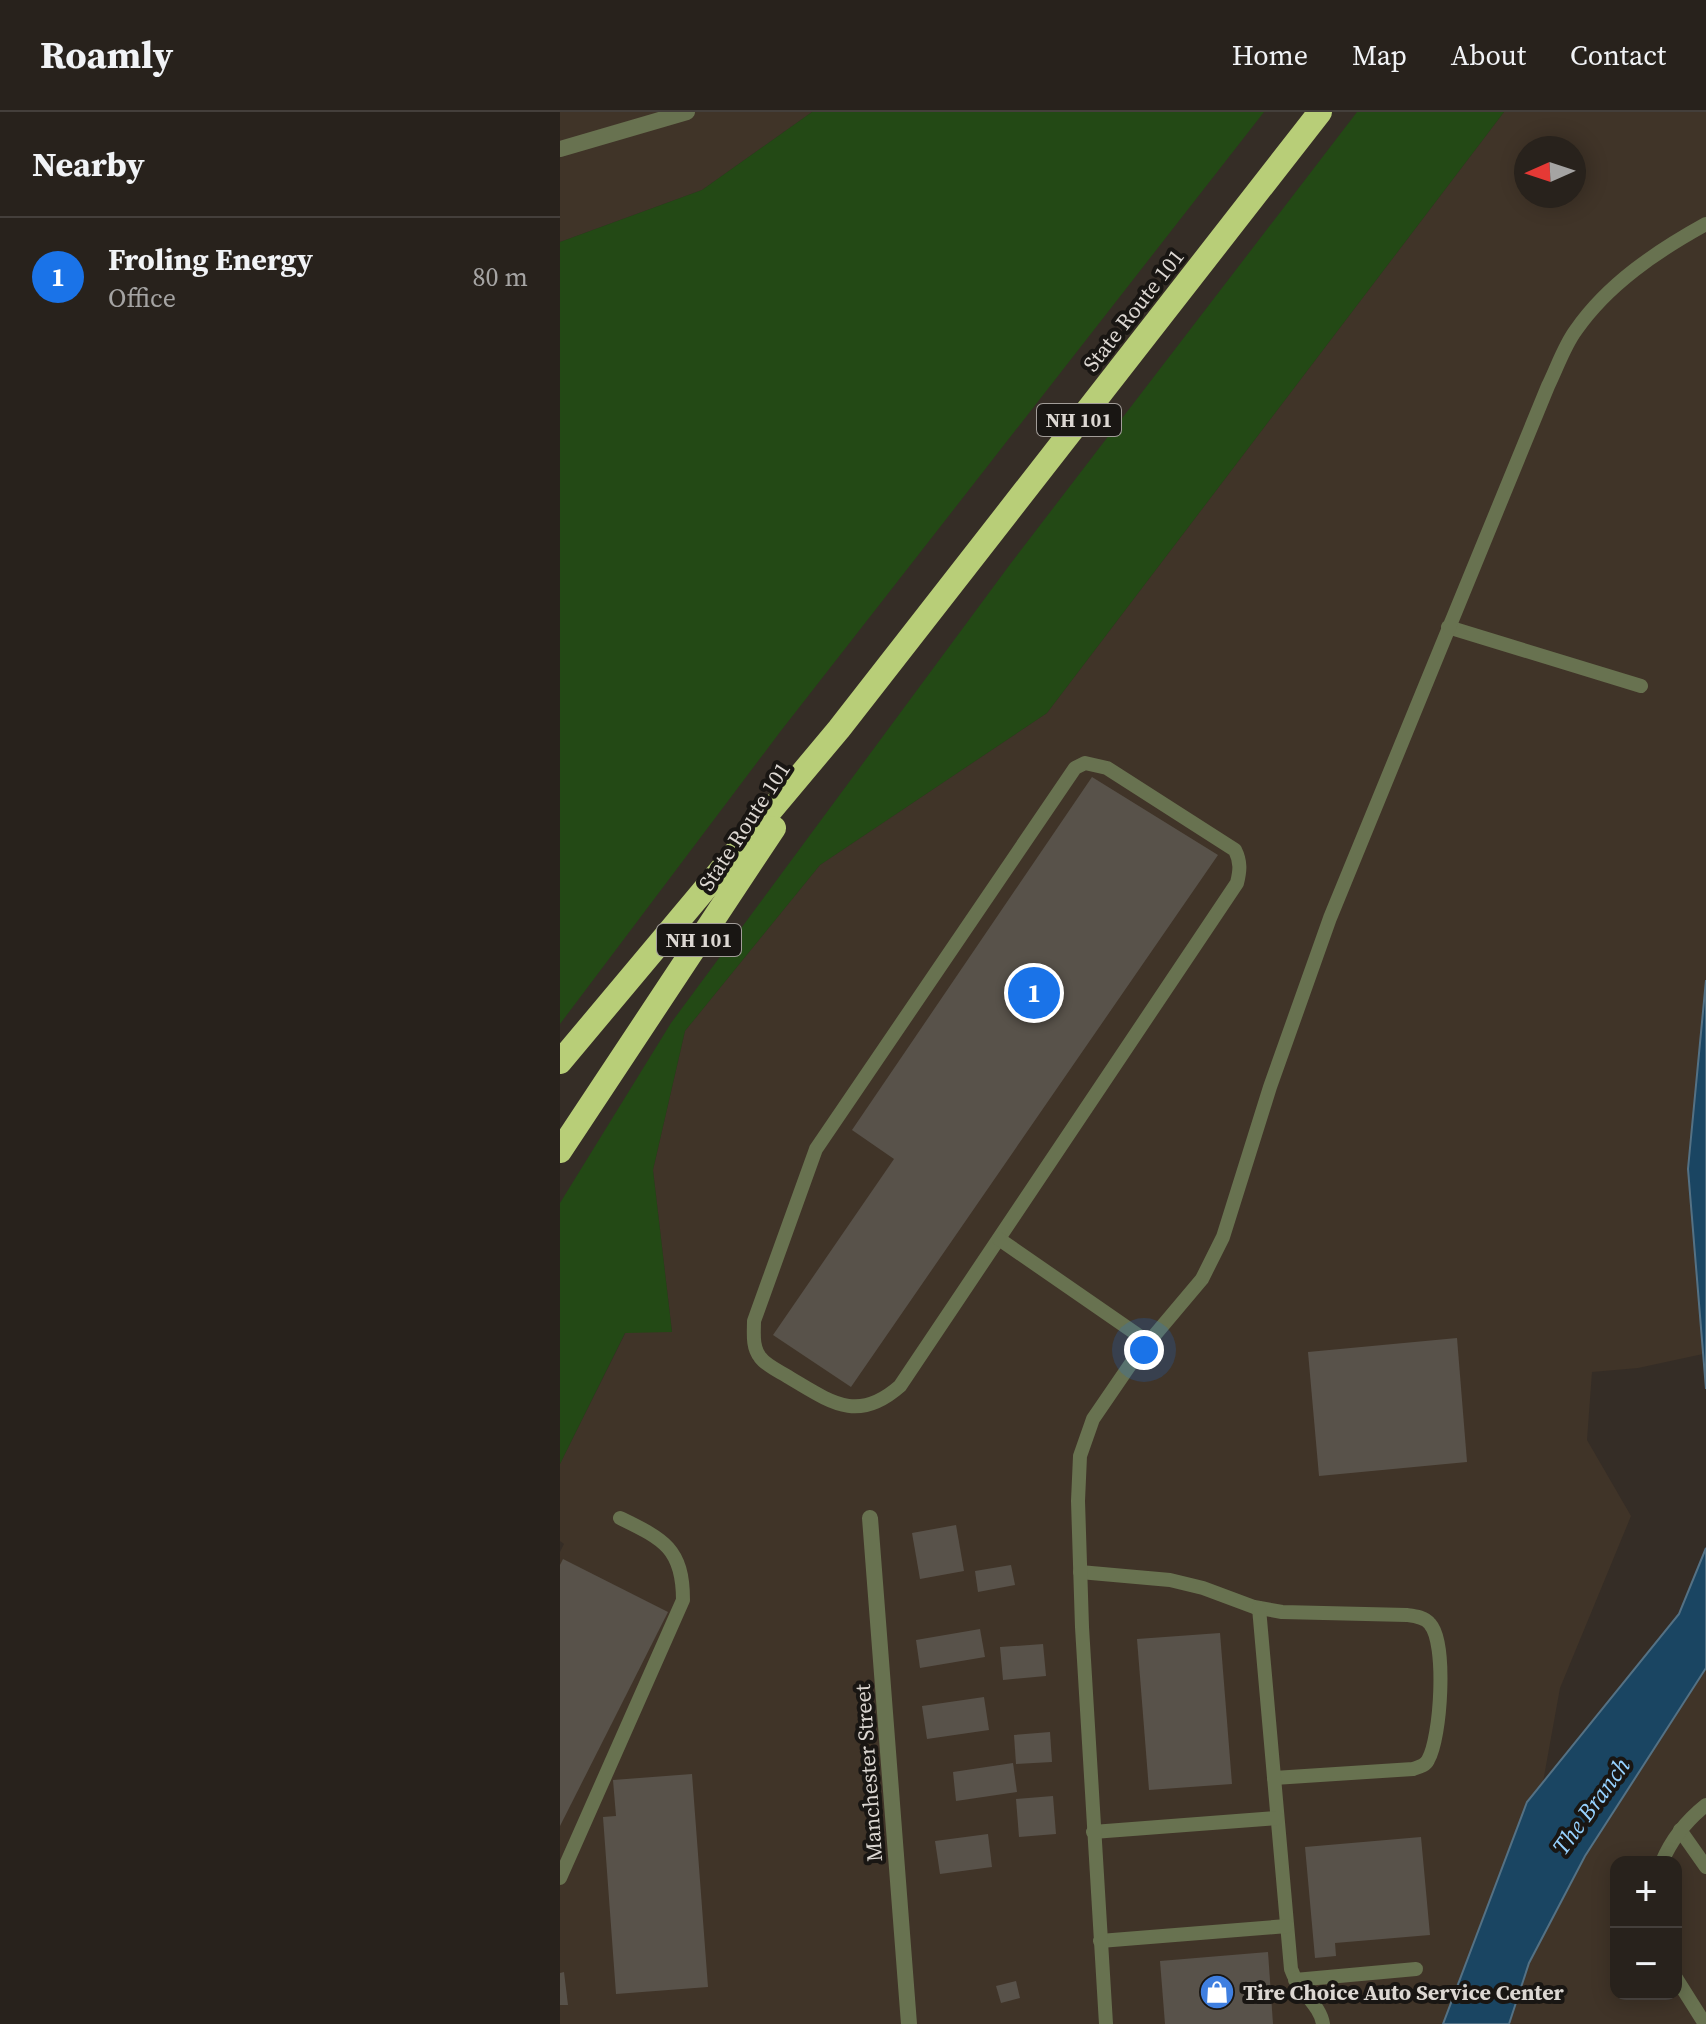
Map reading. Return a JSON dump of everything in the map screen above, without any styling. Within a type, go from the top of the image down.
[{"type":"highway","name":"State Route 101","points":[[560,1062],[839,729],[1320,112]]},
{"type":"highway","name":"State Route 101","points":[[560,1151],[839,729]]},
{"type":"street","points":[[560,149],[687,112]]},
{"type":"street","name":"Manchester Street","points":[[870,1518],[909,2024]]},
{"type":"lane","points":[[1106,2024],[1080,1572],[1080,1456],[1093,1419],[1148,1342],[1202,1279],[1223,1237],[1270,1087],[1330,918],[1548,386],[1574,332],[1610,289],[1678,239],[1706,224]]},
{"type":"lane","points":[[1448,627],[1641,686]]},
{"type":"lane","points":[[1085,763],[1096,764],[1235,850],[1240,858],[1240,870],[1237,883],[999,1239],[900,1386],[884,1400],[872,1406],[827,1401],[761,1359],[755,1346],[754,1321],[816,1149],[1075,768],[1085,763]]},
{"type":"lane","points":[[999,1239],[1148,1342]]},
{"type":"lane","points":[[560,1878],[683,1600],[681,1572],[668,1545],[620,1518]]},
{"type":"lane","points":[[1080,1572],[1170,1580],[1259,1608],[1282,1612],[1419,1617],[1430,1624],[1437,1639],[1439,1700],[1435,1740],[1424,1765],[1413,1769],[1274,1778]]},
{"type":"lane","points":[[1259,1608],[1291,1969],[1300,1990],[1319,2011],[1323,2024]]},
{"type":"lane","points":[[1664,1856],[1670,1842],[1706,1805]]},
{"type":"lane","points":[[1093,1832],[1277,1818]]},
{"type":"lane","points":[[1680,1830],[1706,1867]]},
{"type":"lane","points":[[1100,1941],[1287,1926]]},
{"type":"lane","points":[[1295,1980],[1416,1969]]},
{"type":"lane","points":[[1682,1988],[1705,2024]]},
{"type":"shaded area","points":[[560,112],[812,112],[702,190],[560,242]]},
{"type":"shaded area","points":[[1504,112],[1706,112],[1706,980],[1688,1169],[1703,1354],[1638,1368],[1592,1372],[1587,1440],[1631,1516],[1560,1688],[1543,1782],[1527,1802],[1443,2024],[560,2024],[560,1552],[564,1544],[560,1541],[560,1464],[626,1332],[672,1332],[653,1170],[685,1031],[820,865],[1047,713]]},
{"type":"shaded area","points":[[1706,1668],[1706,2024],[1509,2024],[1529,1963],[1585,1856]]},
{"type":"green space","points":[[812,112],[1264,112],[780,732],[560,1024],[560,242],[702,190]]},
{"type":"green space","points":[[1357,112],[1504,112],[1047,713],[820,865],[685,1031],[653,1170],[672,1332],[625,1333],[560,1464],[560,1203],[671,1023],[1011,563]]},
{"type":"water","points":[[1706,980],[1706,1389],[1688,1169]]},
{"type":"water","name":"The Branch","points":[[1706,1548],[1706,1668],[1585,1856],[1529,1963],[1509,2024],[1443,2024],[1527,1802],[1679,1614]]},
{"type":"building","points":[[1092,777],[1218,855],[851,1387],[773,1335],[894,1159],[852,1130]]},
{"type":"building","points":[[1457,1338],[1467,1462],[1319,1476],[1308,1352]]},
{"type":"building","points":[[956,1525],[964,1571],[920,1579],[912,1533]]},
{"type":"building","points":[[563,1559],[668,1612],[560,1826],[560,1565]]},
{"type":"building","points":[[1011,1565],[1015,1585],[978,1592],[975,1571]]},
{"type":"building","points":[[980,1629],[985,1657],[920,1668],[916,1640]]},
{"type":"building","points":[[1220,1633],[1232,1784],[1149,1790],[1137,1639]]},
{"type":"building","points":[[1043,1644],[1046,1676],[1003,1680],[1000,1647]]},
{"type":"building","points":[[984,1697],[989,1730],[927,1739],[922,1706]]},
{"type":"building","points":[[1050,1732],[1052,1762],[1016,1764],[1014,1735]]},
{"type":"building","points":[[1013,1763],[1017,1792],[956,1801],[953,1772]]},
{"type":"building","points":[[692,1774],[708,1987],[616,1994],[603,1817],[616,1816],[613,1780]]},
{"type":"building","points":[[1053,1796],[1056,1834],[1019,1837],[1016,1799]]},
{"type":"building","points":[[988,1834],[992,1867],[940,1874],[935,1841]]},
{"type":"building","points":[[1421,1837],[1430,1935],[1335,1943],[1336,1956],[1315,1958],[1305,1847]]},
{"type":"building","name":"Tire Choice Auto Service Center","points":[[1268,1952],[1273,2024],[1165,2024],[1160,1961]]},
{"type":"building","points":[[564,1972],[568,2005],[560,2005],[560,1973]]},
{"type":"building","points":[[1016,1981],[1020,1998],[1001,2003],[996,1986]]},
{"type":"place","name":"Froling Energy","points":[[1034,993]]},
{"type":"place","name":"Tire Choice Auto Service Center","points":[[1217,1992]]}]
